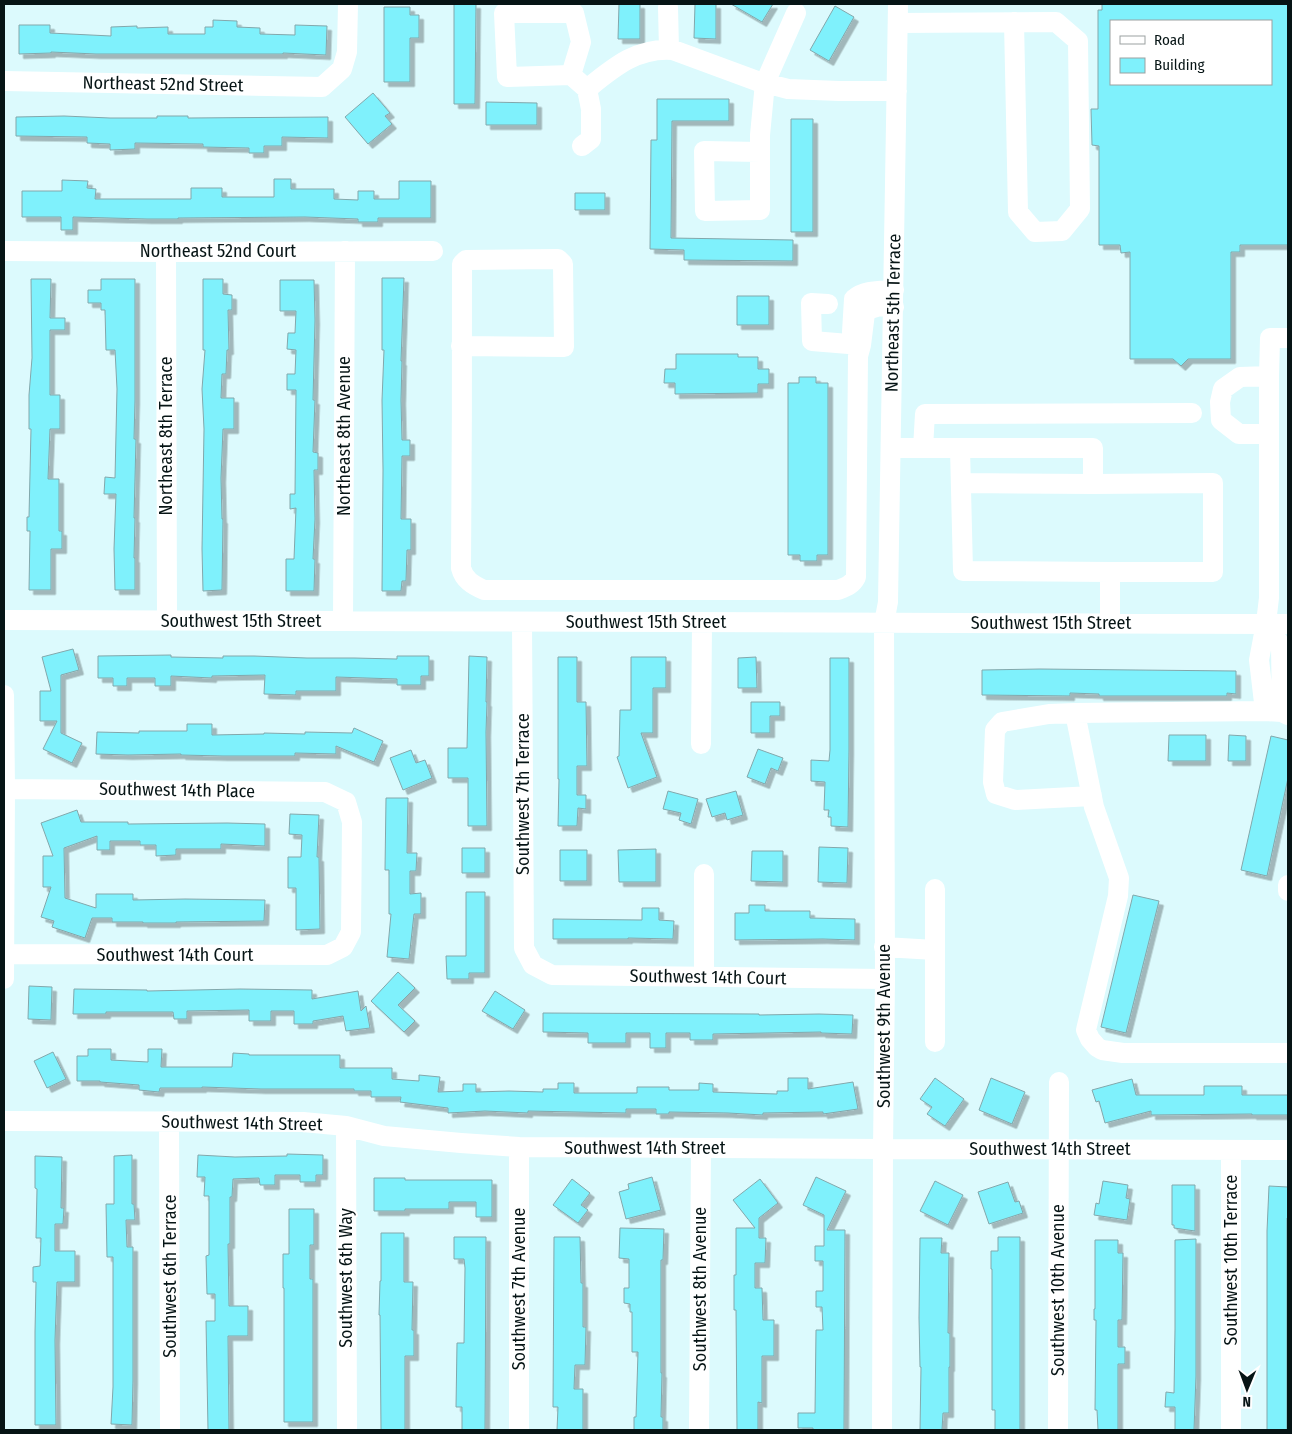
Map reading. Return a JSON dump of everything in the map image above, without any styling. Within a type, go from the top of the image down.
[{"type":"street","name":"Northeast 52nd Street","points":[[4,81],[322,86],[342,70],[347,52],[348,4]]},
{"type":"street","points":[[668,7],[669,50]]},
{"type":"street","points":[[571,75],[581,42],[574,13],[504,13],[507,77],[571,75],[587,89],[591,109],[591,139],[582,146]]},
{"type":"street","points":[[760,152],[765,83],[796,13]]},
{"type":"street","points":[[898,13],[1014,22],[1056,22],[1078,42],[1080,208],[1062,231],[1034,232],[1018,212],[1014,22]]},
{"type":"street","name":"Northeast 5th Terrace","points":[[884,623],[888,602],[898,13]]},
{"type":"street","points":[[587,89],[633,56],[660,49],[673,50],[765,83],[788,89],[897,91]]},
{"type":"street","name":"Northeast 52nd Court","points":[[4,250],[166,252],[433,251]]},
{"type":"street","name":"Northeast 8th Avenue","points":[[343,621],[345,251]]},
{"type":"street","name":"Northeast 8th Terrace","points":[[166,252],[167,620]]},
{"type":"street","points":[[461,346],[564,346],[563,264],[558,259],[466,260],[462,264],[461,346],[461,568],[469,582],[484,590],[838,590],[850,585],[856,577],[858,356],[856,344],[865,313],[870,308],[894,298]]},
{"type":"street","points":[[828,304],[811,303],[812,341],[856,344]]},
{"type":"street","points":[[1092,796],[1015,800],[996,794],[993,782],[995,730],[1002,722],[1049,714],[1278,713],[1281,646],[1266,624],[1269,598],[1270,338],[1288,338]]},
{"type":"street","points":[[1269,376],[1240,377],[1223,389],[1220,402],[1221,420],[1239,434],[1269,434]]},
{"type":"street","points":[[923,448],[925,414],[1192,413]]},
{"type":"street","points":[[891,448],[1093,448],[1093,484]]},
{"type":"street","points":[[960,448],[963,571],[1213,572],[1212,483],[961,483]]},
{"type":"street","points":[[1110,572],[1110,623]]},
{"type":"street","name":"Southwest 15th Street","points":[[4,620],[1288,624]]},
{"type":"street","name":"Southwest 7th Terrace","points":[[522,622],[524,948],[533,965]]},
{"type":"street","points":[[701,744],[702,622]]},
{"type":"street","name":"Southwest 9th Avenue","points":[[882,1430],[884,623]]},
{"type":"street","points":[[4,696],[4,979]]},
{"type":"street","points":[[1075,713],[1094,807],[1119,878],[1119,888],[1086,1030],[1092,1044],[1102,1050],[1124,1054],[1288,1053]]},
{"type":"street","name":"Southwest 14th Place","points":[[5,789],[325,792],[346,802],[352,822],[351,932],[343,946]]},
{"type":"street","points":[[704,874],[704,976]]},
{"type":"street","points":[[1288,885],[1288,891]]},
{"type":"street","points":[[935,889],[935,1042]]},
{"type":"street","name":"Southwest 14th Court","points":[[4,954],[328,955],[343,946]]},
{"type":"street","name":"Southwest 14th Court","points":[[533,965],[552,975],[704,976],[884,962],[935,955]]},
{"type":"street","name":"Southwest 10th Avenue","points":[[1058,1430],[1059,1082]]},
{"type":"street","name":"Southwest 14th Street","points":[[4,1121],[303,1122],[346,1126],[384,1136],[461,1144],[519,1147],[1288,1150]]},
{"type":"street","name":"Southwest 6th Terrace","points":[[169,1121],[170,1430]]},
{"type":"street","name":"Southwest 6th Way","points":[[346,1126],[347,1430]]},
{"type":"street","name":"Southwest 7th Avenue","points":[[519,1147],[519,1430]]},
{"type":"street","name":"Southwest 8th Avenue","points":[[699,1430],[701,1148]]},
{"type":"street","name":"Southwest 10th Terrace","points":[[1230,1150],[1231,1430]]},
{"type":"building","points":[[454,4],[476,4],[475,104],[454,104]]},
{"type":"building","points":[[619,4],[640,4],[640,39],[618,39]]},
{"type":"building","points":[[695,4],[716,4],[716,39],[694,38]]},
{"type":"building","points":[[731,4],[773,4],[762,22]]},
{"type":"building","points":[[1102,4],[1288,4],[1288,245],[1240,245],[1240,252],[1231,252],[1231,359],[1188,359],[1181,366],[1173,359],[1130,359],[1130,252],[1121,253],[1120,245],[1099,245],[1099,146],[1092,145],[1091,109],[1098,109],[1098,10],[1102,10]]},
{"type":"building","points":[[835,6],[854,17],[829,61],[810,50]]},
{"type":"building","points":[[384,7],[410,7],[410,15],[419,15],[419,38],[410,38],[410,82],[384,82]]},
{"type":"building","points":[[213,20],[237,21],[237,27],[260,28],[260,34],[295,35],[295,25],[327,26],[326,55],[283,53],[96,54],[51,52],[19,54],[19,25],[50,25],[50,33],[111,36],[111,27],[137,26],[137,28],[168,27],[168,34],[205,34],[205,27],[213,27]]},
{"type":"building","points":[[373,93],[390,113],[385,116],[392,124],[368,144],[345,117]]},
{"type":"building","points":[[657,99],[729,99],[729,121],[672,121],[671,238],[793,240],[793,261],[684,260],[684,250],[650,249],[651,140],[657,140]]},
{"type":"building","points":[[486,102],[537,103],[537,125],[486,125]]},
{"type":"building","points":[[64,116],[110,118],[157,118],[157,116],[188,116],[188,118],[328,117],[328,138],[282,137],[282,146],[264,146],[264,153],[249,153],[249,148],[203,147],[203,144],[135,143],[135,149],[110,150],[110,144],[87,143],[87,137],[16,136],[16,117]]},
{"type":"building","points":[[791,119],[813,119],[813,232],[791,232]]},
{"type":"building","points":[[274,179],[291,179],[291,189],[334,189],[334,199],[358,200],[358,191],[374,191],[374,199],[399,199],[399,181],[431,181],[431,218],[378,218],[378,222],[358,222],[358,219],[305,217],[147,219],[73,217],[73,230],[61,230],[61,217],[22,217],[22,191],[62,191],[62,180],[88,181],[87,188],[96,189],[95,199],[191,199],[191,188],[222,188],[222,197],[274,197]]},
{"type":"building","points":[[575,193],[605,193],[605,210],[575,210]]},
{"type":"building","points":[[382,278],[404,278],[401,361],[402,440],[410,440],[410,456],[402,456],[401,519],[411,519],[411,550],[407,550],[406,581],[402,581],[401,591],[382,591],[382,400],[384,350],[382,350]]},
{"type":"building","points":[[31,279],[51,279],[50,318],[65,318],[65,330],[50,330],[50,395],[60,395],[60,429],[50,429],[48,479],[59,479],[59,531],[62,531],[62,549],[51,549],[51,590],[29,590],[30,531],[27,531],[27,517],[29,517],[31,429],[29,429],[29,395],[32,358]]},
{"type":"building","points":[[101,279],[135,279],[135,590],[115,590],[116,494],[104,494],[105,477],[115,478],[117,389],[115,350],[106,350],[105,310],[101,310],[101,303],[88,303],[88,290],[101,290]]},
{"type":"building","points":[[203,279],[223,279],[223,294],[232,295],[232,310],[228,310],[229,350],[227,350],[226,374],[222,374],[221,398],[234,398],[234,429],[223,429],[221,478],[223,519],[222,590],[203,591],[204,429],[202,389],[205,350],[203,350]]},
{"type":"building","points":[[280,280],[314,280],[313,400],[315,400],[313,452],[318,453],[318,470],[314,470],[314,591],[286,591],[286,559],[294,559],[296,508],[290,509],[290,494],[295,494],[296,390],[287,390],[287,374],[295,374],[296,350],[287,349],[288,333],[295,333],[296,311],[280,311]]},
{"type":"building","points":[[737,296],[769,296],[769,325],[737,325]]},
{"type":"building","points":[[676,354],[738,354],[738,357],[758,357],[758,369],[769,369],[769,384],[758,384],[758,393],[675,394],[675,383],[664,383],[665,369],[676,369]]},
{"type":"building","points":[[799,377],[816,377],[816,383],[828,383],[828,555],[817,555],[817,561],[800,561],[800,555],[788,555],[788,383],[799,383]]},
{"type":"building","points":[[73,649],[79,670],[61,675],[61,733],[82,743],[72,763],[43,749],[57,721],[40,721],[40,691],[51,691],[42,657]]},
{"type":"building","points":[[171,655],[171,657],[223,658],[223,656],[254,656],[397,659],[397,656],[429,656],[429,676],[421,676],[421,685],[397,685],[397,679],[336,677],[336,691],[296,691],[296,695],[264,694],[265,675],[212,676],[212,678],[171,676],[171,686],[155,686],[155,678],[127,678],[127,686],[113,686],[113,678],[98,678],[98,656]]},
{"type":"building","points":[[469,656],[487,657],[487,826],[468,826],[468,778],[448,778],[448,748],[467,748]]},
{"type":"building","points":[[558,657],[577,657],[577,702],[586,702],[587,766],[577,766],[577,795],[586,795],[586,809],[578,808],[577,826],[558,826]]},
{"type":"building","points":[[631,657],[666,657],[666,688],[653,688],[653,733],[641,733],[657,777],[628,788],[617,757],[619,756],[620,710],[631,710]]},
{"type":"building","points":[[756,657],[757,688],[738,688],[738,658]]},
{"type":"building","points":[[830,658],[849,658],[848,827],[831,826],[831,817],[828,817],[829,810],[824,810],[825,782],[811,781],[811,760],[829,761]]},
{"type":"building","points":[[982,670],[1236,671],[1236,694],[1227,693],[1227,696],[1099,696],[1099,694],[1070,693],[1070,696],[982,695]]},
{"type":"building","points":[[751,702],[780,702],[780,716],[770,716],[770,733],[751,733]]},
{"type":"building","points":[[187,724],[212,724],[212,735],[305,734],[305,732],[352,733],[354,728],[383,741],[374,762],[336,746],[336,754],[295,753],[295,756],[96,754],[97,732],[187,731]]},
{"type":"building","points":[[1169,735],[1206,735],[1206,761],[1168,761]]},
{"type":"building","points":[[1229,735],[1246,736],[1246,761],[1228,761]]},
{"type":"building","points":[[1271,736],[1288,740],[1288,778],[1267,876],[1241,870]]},
{"type":"building","points":[[758,749],[783,758],[778,771],[771,768],[765,784],[747,777]]},
{"type":"building","points":[[411,750],[416,763],[425,760],[432,778],[403,790],[390,758]]},
{"type":"building","points":[[668,791],[698,799],[691,824],[679,820],[681,813],[663,809]]},
{"type":"building","points":[[736,791],[743,815],[727,820],[725,813],[712,817],[706,799]]},
{"type":"building","points":[[386,798],[408,798],[407,853],[417,853],[416,871],[410,871],[410,894],[421,893],[421,914],[414,914],[409,959],[387,957],[391,914],[389,914],[389,870],[385,870]]},
{"type":"building","points":[[77,810],[81,822],[265,824],[265,846],[221,844],[221,849],[176,849],[176,855],[156,856],[156,845],[140,845],[140,841],[110,841],[110,850],[97,850],[97,836],[64,848],[65,898],[96,908],[96,894],[133,894],[133,900],[265,900],[264,921],[143,923],[112,922],[112,918],[92,918],[85,938],[52,927],[54,921],[41,917],[51,887],[43,887],[43,856],[53,856],[41,823]]},
{"type":"building","points":[[290,814],[319,815],[317,857],[319,857],[320,929],[296,930],[296,888],[288,888],[288,857],[301,857],[302,835],[289,834]]},
{"type":"building","points":[[819,847],[848,848],[847,883],[818,882]]},
{"type":"building","points":[[462,848],[485,848],[485,873],[462,873]]},
{"type":"building","points":[[656,849],[656,882],[619,882],[618,850]]},
{"type":"building","points":[[560,850],[587,850],[587,881],[560,881]]},
{"type":"building","points":[[752,851],[783,851],[783,882],[751,881]]},
{"type":"building","points":[[466,892],[485,892],[485,973],[469,973],[469,979],[447,979],[446,956],[466,956]]},
{"type":"building","points":[[1133,895],[1159,901],[1126,1033],[1101,1027]]},
{"type":"building","points":[[749,905],[765,905],[765,911],[810,911],[810,918],[855,919],[855,940],[735,940],[735,913],[749,913]]},
{"type":"building","points":[[642,908],[659,908],[659,920],[674,921],[673,939],[553,939],[553,919],[642,920]]},
{"type":"building","points":[[398,972],[415,988],[398,1005],[415,1021],[404,1032],[371,1001]]},
{"type":"building","points":[[29,986],[52,987],[51,1020],[28,1019]]},
{"type":"building","points":[[74,989],[147,991],[312,990],[312,999],[358,991],[361,1011],[366,1006],[370,1028],[346,1031],[343,1016],[313,1021],[313,1024],[294,1024],[294,1011],[271,1011],[271,1021],[249,1021],[249,1010],[187,1011],[187,1019],[174,1019],[173,1012],[73,1014]]},
{"type":"building","points":[[495,991],[525,1010],[513,1029],[482,1011]]},
{"type":"building","points":[[543,1013],[853,1015],[852,1034],[821,1032],[713,1034],[713,1040],[690,1040],[690,1033],[666,1033],[666,1048],[650,1048],[650,1033],[626,1033],[626,1043],[588,1043],[588,1033],[543,1032]]},
{"type":"building","points":[[88,1049],[111,1049],[111,1060],[148,1062],[148,1049],[162,1049],[161,1067],[232,1067],[233,1053],[249,1055],[340,1055],[340,1068],[392,1068],[392,1079],[419,1081],[419,1075],[440,1077],[438,1092],[463,1091],[463,1084],[476,1084],[476,1092],[543,1092],[543,1089],[558,1089],[558,1083],[574,1083],[574,1093],[637,1093],[637,1087],[669,1087],[669,1090],[699,1090],[699,1083],[713,1084],[713,1092],[777,1094],[777,1091],[788,1091],[788,1078],[808,1078],[808,1089],[853,1082],[858,1109],[823,1114],[823,1112],[763,1113],[763,1115],[669,1112],[669,1114],[656,1114],[656,1109],[626,1109],[626,1113],[485,1111],[448,1113],[448,1108],[400,1102],[401,1097],[371,1097],[371,1091],[354,1091],[354,1089],[202,1087],[160,1088],[159,1092],[139,1090],[139,1085],[77,1081],[77,1056],[88,1056]]},
{"type":"building","points":[[53,1052],[66,1079],[47,1088],[34,1061]]},
{"type":"building","points":[[935,1078],[964,1099],[945,1126],[927,1114],[932,1107],[920,1099]]},
{"type":"building","points":[[991,1078],[1025,1092],[1012,1124],[979,1110]]},
{"type":"building","points":[[1132,1079],[1136,1095],[1204,1095],[1204,1086],[1242,1086],[1242,1095],[1288,1095],[1288,1115],[1151,1115],[1151,1111],[1105,1123],[1099,1101],[1096,1102],[1092,1090]]},
{"type":"building","points":[[287,1154],[323,1155],[323,1175],[316,1175],[316,1182],[300,1182],[300,1175],[275,1175],[275,1185],[260,1185],[259,1178],[233,1179],[232,1197],[230,1197],[230,1244],[228,1244],[229,1306],[248,1306],[248,1336],[228,1336],[229,1430],[208,1430],[206,1321],[215,1321],[215,1294],[207,1294],[206,1256],[209,1255],[209,1196],[204,1196],[205,1177],[197,1177],[198,1155],[235,1157],[287,1156]]},
{"type":"building","points":[[132,1155],[132,1204],[134,1204],[135,1220],[126,1220],[127,1247],[133,1247],[132,1425],[111,1424],[113,1387],[113,1257],[107,1257],[106,1204],[114,1204],[114,1156]]},
{"type":"building","points":[[35,1156],[62,1157],[61,1208],[64,1208],[63,1224],[55,1224],[55,1251],[75,1251],[75,1282],[57,1282],[55,1340],[56,1425],[35,1425],[36,1282],[33,1282],[33,1267],[40,1266],[41,1238],[36,1238],[37,1189],[35,1188]]},
{"type":"building","points":[[652,1177],[661,1210],[626,1219],[619,1192],[629,1189],[628,1184]]},
{"type":"building","points":[[816,1177],[846,1191],[827,1230],[845,1230],[844,1430],[798,1428],[798,1413],[815,1413],[816,1330],[823,1330],[822,1307],[816,1307],[816,1291],[823,1291],[823,1261],[815,1261],[815,1246],[824,1246],[824,1215],[803,1205]]},
{"type":"building","points":[[374,1178],[492,1180],[492,1217],[476,1217],[476,1202],[449,1202],[449,1209],[374,1211]]},
{"type":"building","points":[[572,1179],[590,1193],[581,1205],[588,1210],[578,1223],[553,1205]]},
{"type":"building","points":[[760,1179],[778,1203],[759,1218],[759,1238],[766,1238],[765,1263],[755,1263],[755,1288],[762,1288],[763,1320],[774,1320],[774,1356],[762,1356],[762,1403],[758,1402],[758,1430],[737,1430],[736,1310],[734,1310],[736,1228],[755,1228],[733,1200]]},
{"type":"building","points":[[935,1181],[963,1195],[948,1225],[920,1211]]},
{"type":"building","points":[[1103,1181],[1128,1185],[1126,1198],[1130,1199],[1127,1220],[1094,1215],[1096,1203],[1099,1204]]},
{"type":"building","points":[[1008,1182],[1015,1202],[1019,1201],[1023,1213],[989,1224],[978,1192]]},
{"type":"building","points":[[1172,1185],[1195,1185],[1195,1231],[1174,1228],[1174,1225],[1172,1225]]},
{"type":"building","points":[[1269,1186],[1288,1187],[1287,1430],[1267,1430],[1267,1231]]},
{"type":"building","points":[[289,1209],[314,1209],[314,1245],[310,1245],[310,1279],[313,1279],[313,1422],[284,1422],[283,1254],[289,1254]]},
{"type":"building","points":[[620,1228],[664,1229],[663,1260],[661,1260],[661,1417],[663,1417],[663,1430],[634,1430],[638,1352],[632,1352],[632,1312],[630,1312],[630,1304],[624,1303],[624,1288],[629,1288],[629,1259],[619,1258]]},
{"type":"building","points":[[381,1233],[404,1233],[404,1282],[413,1282],[412,1330],[414,1330],[414,1356],[405,1356],[405,1430],[381,1430],[379,1315]]},
{"type":"building","points":[[454,1237],[486,1237],[485,1430],[462,1430],[462,1407],[456,1407],[457,1343],[464,1343],[465,1268],[464,1259],[454,1259]]},
{"type":"building","points":[[554,1237],[580,1237],[583,1327],[586,1327],[585,1365],[575,1365],[574,1389],[583,1389],[583,1430],[557,1430],[558,1407],[553,1407]]},
{"type":"building","points":[[998,1237],[1020,1237],[1020,1430],[995,1430],[995,1410],[992,1410],[991,1251],[998,1251]]},
{"type":"building","points":[[920,1238],[942,1238],[941,1253],[949,1253],[949,1413],[943,1413],[942,1430],[920,1430]]},
{"type":"building","points":[[1196,1239],[1194,1430],[1175,1430],[1175,1407],[1165,1407],[1166,1392],[1174,1393],[1175,1240]]},
{"type":"building","points":[[1095,1240],[1118,1240],[1118,1253],[1123,1253],[1122,1320],[1118,1320],[1118,1347],[1125,1347],[1125,1364],[1118,1364],[1118,1430],[1098,1430],[1097,1410],[1095,1410]]}]
